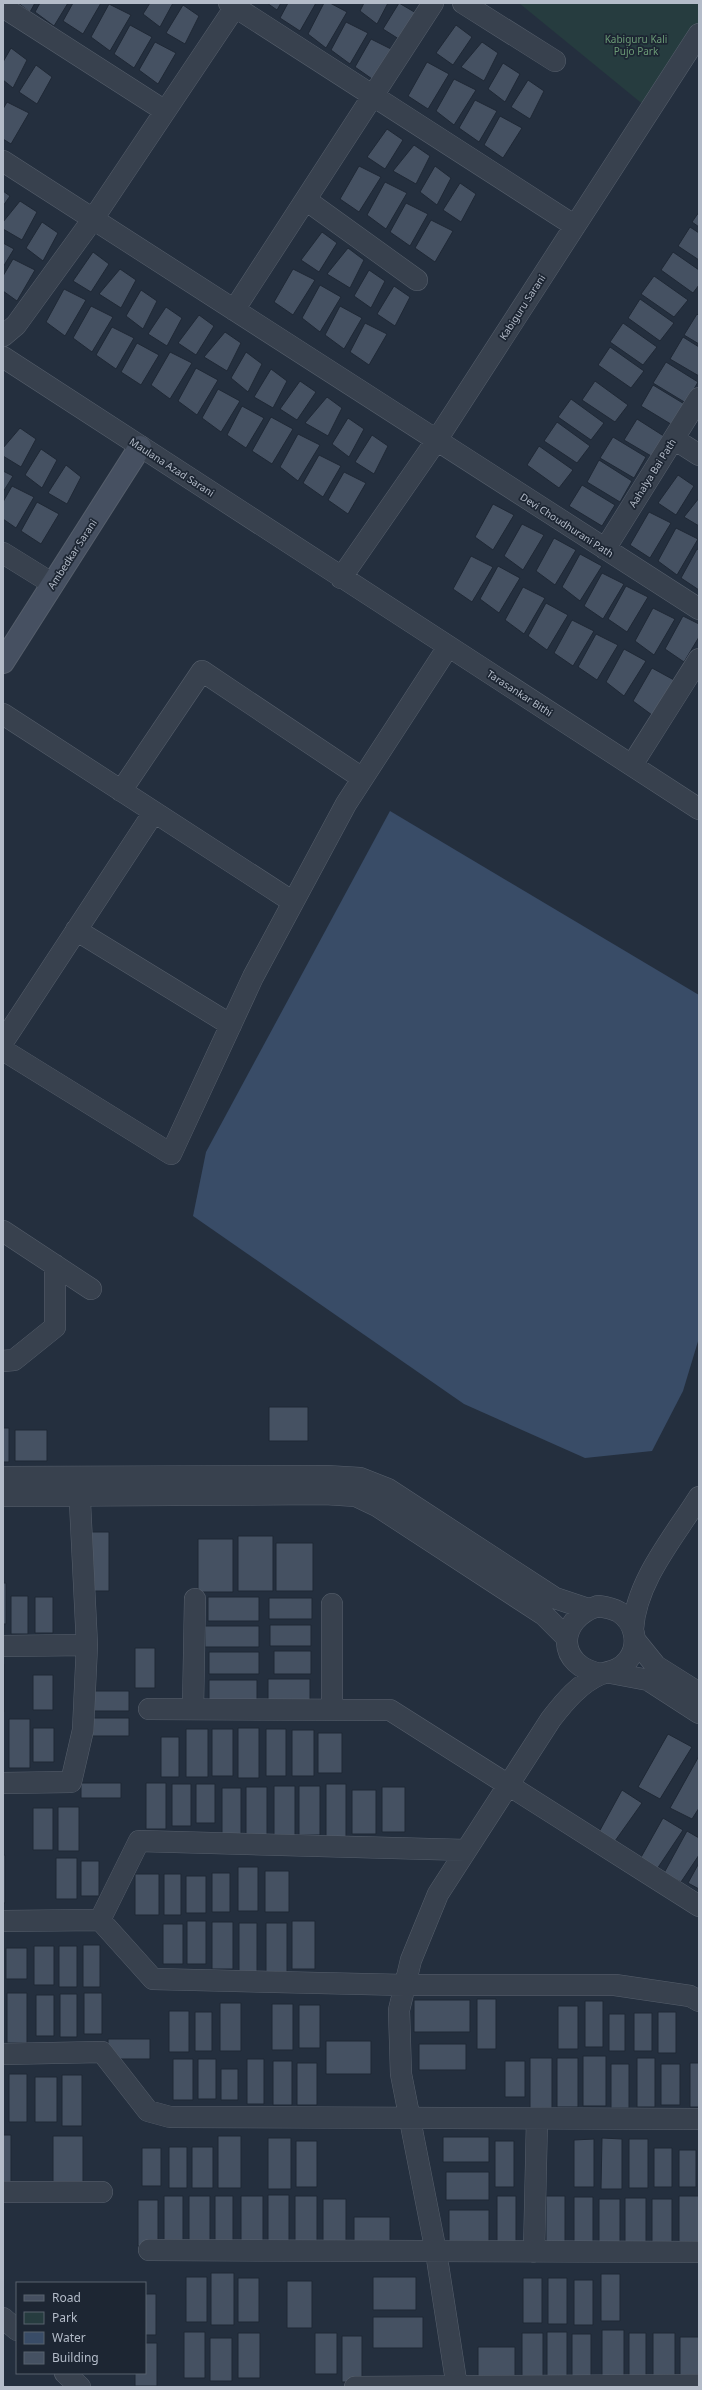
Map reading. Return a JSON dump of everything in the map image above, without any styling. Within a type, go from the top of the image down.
[{"type":"street","points":[[234,310],[433,3]]},
{"type":"street","points":[[463,3],[554,61]]},
{"type":"street","points":[[3,336],[16,325],[93,219],[165,112],[232,5],[575,226]]},
{"type":"street","points":[[3,7],[165,112]]},
{"type":"street","name":"Kabiguru Sarani","points":[[341,578],[436,441],[699,34]]},
{"type":"street","name":"Devi Choudhurani Path","points":[[3,161],[699,609]]},
{"type":"street","points":[[306,200],[417,280]]},
{"type":"street","name":"Maulana Azad Sarani","points":[[3,357],[341,578]]},
{"type":"street","name":"Aahalya Bai Path","points":[[605,549],[699,398]]},
{"type":"street","points":[[674,439],[699,455]]},
{"type":"street","name":"Ambedkar Sarani","points":[[3,662],[140,447]]},
{"type":"street","points":[[3,552],[53,584]]},
{"type":"street","name":"Tarasankar Bithi","points":[[341,578],[699,809]]},
{"type":"street","points":[[3,1050],[171,1154],[253,977],[346,804],[448,647]]},
{"type":"street","points":[[632,765],[699,659]]},
{"type":"street","points":[[121,791],[202,671],[362,778]]},
{"type":"street","points":[[3,714],[293,902]]},
{"type":"street","points":[[3,1042],[154,812]]},
{"type":"street","points":[[76,930],[231,1025]]},
{"type":"street","points":[[3,1231],[91,1289]]},
{"type":"street","points":[[3,1361],[14,1360],[55,1327],[55,1265]]},
{"type":"street","points":[[3,1477],[79,1486],[356,1496],[377,1506],[544,1615],[567,1638]]},
{"type":"street","points":[[3,1496],[79,1486],[360,1478],[388,1489],[554,1598],[593,1608],[619,1612],[628,1620],[634,1634],[656,1666],[699,1694]]},
{"type":"street","points":[[3,1783],[71,1782],[83,1730],[87,1645],[79,1486]]},
{"type":"street","points":[[457,2386],[436,2252],[401,2074],[399,2010],[411,1960],[438,1894],[551,1719],[566,1699],[580,1687],[620,1668],[629,1660],[634,1649],[636,1603],[654,1567],[699,1497]]},
{"type":"street","points":[[551,1719],[569,1677],[571,1658],[567,1638],[569,1627],[577,1616],[618,1598],[639,1583],[654,1567]]},
{"type":"street","points":[[193,1709],[195,1599]]},
{"type":"street","points":[[332,1604],[332,1710]]},
{"type":"street","points":[[3,1646],[87,1645]]},
{"type":"street","points":[[571,1658],[578,1666],[590,1672],[648,1680],[699,1713]]},
{"type":"street","points":[[149,1709],[390,1710],[699,1906]]},
{"type":"street","points":[[100,1920],[139,1841],[466,1850]]},
{"type":"street","points":[[3,1921],[100,1920],[153,1979],[405,1984],[615,1985],[690,1996],[699,2001]]},
{"type":"street","points":[[3,2054],[102,2052],[148,2110],[170,2117],[699,2119]]},
{"type":"street","points":[[534,2252],[537,2119]]},
{"type":"street","points":[[3,2192],[102,2192]]},
{"type":"street","points":[[149,2250],[699,2252]]},
{"type":"street","points":[[3,2318],[16,2329]]},
{"type":"street","points":[[66,2374],[80,2387]]},
{"type":"street","points":[[355,2387],[699,2385]]},
{"type":"green space","name":"Kabiguru Kali Pujo Park","points":[[519,3],[699,3],[699,27],[645,106]]},
{"type":"water","points":[[390,811],[699,995],[699,1338],[683,1391],[652,1451],[585,1458],[464,1404],[193,1216],[206,1152]]},
{"type":"building","points":[[18,3],[35,3],[30,12]]},
{"type":"building","points":[[40,3],[68,3],[54,26],[35,12]]},
{"type":"building","points":[[73,3],[101,3],[83,34],[63,21]]},
{"type":"building","points":[[150,3],[173,3],[160,27],[143,14]]},
{"type":"building","points":[[267,3],[281,3],[277,10]]},
{"type":"building","points":[[288,3],[316,3],[300,31],[280,18]]},
{"type":"building","points":[[324,3],[330,3],[347,12],[326,48],[308,34]]},
{"type":"building","points":[[364,3],[388,3],[377,24],[360,11]]},
{"type":"building","points":[[399,3],[416,13],[402,41],[383,29]]},
{"type":"building","points":[[109,4],[131,15],[110,51],[91,37]]},
{"type":"building","points":[[183,5],[199,16],[185,44],[166,33]]},
{"type":"building","points":[[346,22],[368,33],[350,64],[331,50]]},
{"type":"building","points":[[130,25],[152,37],[134,68],[114,54]]},
{"type":"building","points":[[456,25],[472,37],[453,65],[436,53]]},
{"type":"building","points":[[371,39],[393,50],[375,81],[355,67]]},
{"type":"building","points":[[155,42],[176,53],[158,84],[139,70]]},
{"type":"building","points":[[482,42],[498,53],[484,81],[461,67]]},
{"type":"building","points":[[11,48],[27,60],[13,88],[3,80],[3,62]]},
{"type":"building","points":[[427,62],[449,74],[428,109],[408,96]]},
{"type":"building","points":[[503,63],[520,74],[505,102],[488,89]]},
{"type":"building","points":[[36,65],[52,77],[37,104],[19,92]]},
{"type":"building","points":[[454,79],[476,90],[454,125],[436,111]]},
{"type":"building","points":[[528,80],[544,91],[530,119],[511,107]]},
{"type":"building","points":[[475,100],[497,111],[479,142],[459,128]]},
{"type":"building","points":[[7,102],[29,113],[11,144],[3,139],[3,109]]},
{"type":"building","points":[[500,116],[522,128],[503,158],[484,145]]},
{"type":"building","points":[[387,129],[403,140],[385,169],[367,157]]},
{"type":"building","points":[[414,145],[430,156],[416,184],[393,171]]},
{"type":"building","points":[[359,166],[381,177],[359,212],[340,199]]},
{"type":"building","points":[[435,166],[451,178],[437,205],[420,192]]},
{"type":"building","points":[[385,182],[407,193],[386,229],[367,215]]},
{"type":"building","points":[[460,183],[476,194],[461,222],[443,210]]},
{"type":"building","points":[[3,191],[10,196],[3,206]]},
{"type":"building","points":[[20,201],[37,212],[22,240],[3,229],[3,222]]},
{"type":"building","points":[[406,203],[428,214],[410,246],[390,232]]},
{"type":"building","points":[[699,212],[699,227],[692,222]]},
{"type":"building","points":[[431,220],[453,231],[435,262],[415,248]]},
{"type":"building","points":[[42,222],[58,233],[43,261],[26,248]]},
{"type":"building","points":[[690,227],[699,233],[699,260],[678,246]]},
{"type":"building","points":[[322,232],[337,243],[319,272],[301,260]]},
{"type":"building","points":[[3,243],[14,249],[3,267]]},
{"type":"building","points":[[348,248],[364,260],[350,288],[327,274]]},
{"type":"building","points":[[93,252],[109,264],[91,292],[73,281]]},
{"type":"building","points":[[673,252],[699,270],[699,285],[693,293],[661,270]]},
{"type":"building","points":[[13,259],[35,270],[17,301],[3,291],[3,276]]},
{"type":"building","points":[[120,269],[136,280],[121,308],[99,294]]},
{"type":"building","points":[[293,269],[315,280],[293,315],[274,302]]},
{"type":"building","points":[[369,270],[385,281],[371,308],[354,296]]},
{"type":"building","points":[[654,276],[688,300],[674,317],[641,294]]},
{"type":"building","points":[[320,285],[341,297],[320,332],[302,318]]},
{"type":"building","points":[[394,286],[410,297],[395,326],[377,314]]},
{"type":"building","points":[[64,289],[86,300],[65,336],[46,322]]},
{"type":"building","points":[[141,290],[157,301],[143,329],[126,316]]},
{"type":"building","points":[[640,299],[674,323],[660,341],[628,318]]},
{"type":"building","points":[[91,306],[113,317],[92,352],[73,338]]},
{"type":"building","points":[[340,306],[362,318],[344,349],[325,335]]},
{"type":"building","points":[[166,307],[182,318],[167,346],[148,334]]},
{"type":"building","points":[[697,314],[699,316],[699,344],[684,335]]},
{"type":"building","points":[[199,315],[214,326],[196,355],[178,343]]},
{"type":"building","points":[[365,323],[387,334],[369,365],[350,352]]},
{"type":"building","points":[[623,323],[657,347],[643,365],[610,342]]},
{"type":"building","points":[[112,327],[134,338],[116,369],[96,355]]},
{"type":"building","points":[[225,332],[241,343],[227,371],[204,357]]},
{"type":"building","points":[[683,337],[699,347],[699,376],[670,359]]},
{"type":"building","points":[[137,343],[159,355],[141,385],[121,372]]},
{"type":"building","points":[[610,347],[644,371],[631,388],[598,365]]},
{"type":"building","points":[[170,352],[192,363],[170,399],[151,385]]},
{"type":"building","points":[[246,352],[262,364],[248,392],[231,378]]},
{"type":"building","points":[[666,362],[698,382],[686,403],[653,383]]},
{"type":"building","points":[[196,368],[218,380],[197,415],[178,401]]},
{"type":"building","points":[[271,369],[287,381],[273,408],[254,397]]},
{"type":"building","points":[[300,381],[316,392],[297,420],[280,409]]},
{"type":"building","points":[[595,381],[628,405],[615,422],[582,400]]},
{"type":"building","points":[[653,385],[686,405],[674,426],[641,406]]},
{"type":"building","points":[[218,389],[240,401],[221,432],[202,418]]},
{"type":"building","points":[[327,397],[342,408],[328,436],[305,423]]},
{"type":"building","points":[[571,399],[604,423],[591,440],[558,417]]},
{"type":"building","points":[[242,406],[264,418],[246,448],[227,435]]},
{"type":"building","points":[[271,417],[293,429],[272,464],[252,451]]},
{"type":"building","points":[[348,418],[364,429],[349,457],[332,444]]},
{"type":"building","points":[[637,419],[670,440],[658,460],[624,440]]},
{"type":"building","points":[[557,422],[590,446],[577,463],[544,441]]},
{"type":"building","points":[[20,428],[36,439],[21,467],[3,456],[3,448]]},
{"type":"building","points":[[298,434],[320,445],[298,481],[280,467]]},
{"type":"building","points":[[372,435],[388,446],[374,474],[355,462]]},
{"type":"building","points":[[613,437],[646,457],[634,478],[600,458]]},
{"type":"building","points":[[539,446],[573,470],[559,488],[527,465]]},
{"type":"building","points":[[41,449],[57,460],[42,488],[25,475]]},
{"type":"building","points":[[319,455],[341,466],[323,497],[303,483]]},
{"type":"building","points":[[599,460],[632,481],[620,502],[587,482]]},
{"type":"building","points":[[66,465],[81,477],[67,504],[48,493]]},
{"type":"building","points":[[3,471],[13,476],[3,492]]},
{"type":"building","points":[[344,472],[366,483],[348,514],[328,500]]},
{"type":"building","points":[[678,475],[694,486],[676,515],[658,503]]},
{"type":"building","points":[[582,485],[615,505],[602,526],[569,506]]},
{"type":"building","points":[[12,486],[34,497],[16,528],[3,519],[3,502]]},
{"type":"building","points":[[699,498],[699,526],[684,517]]},
{"type":"building","points":[[37,502],[59,514],[41,544],[21,531]]},
{"type":"building","points":[[493,504],[514,515],[493,550],[475,537]]},
{"type":"building","points":[[649,512],[671,523],[650,558],[630,545]]},
{"type":"building","points":[[522,524],[544,535],[523,570],[504,556]]},
{"type":"building","points":[[676,528],[698,539],[677,575],[658,561]]},
{"type":"building","points":[[554,538],[576,550],[555,585],[536,571]]},
{"type":"building","points":[[697,549],[699,550],[699,590],[681,578]]},
{"type":"building","points":[[580,554],[602,566],[580,601],[562,587]]},
{"type":"building","points":[[471,556],[493,567],[472,602],[453,589]]},
{"type":"building","points":[[498,566],[520,578],[499,613],[480,599]]},
{"type":"building","points":[[602,573],[624,584],[603,619],[584,606]]},
{"type":"building","points":[[626,586],[648,597],[627,632],[608,619]]},
{"type":"building","points":[[523,587],[545,598],[524,634],[505,620]]},
{"type":"building","points":[[546,603],[568,615],[547,650],[528,636]]},
{"type":"building","points":[[653,608],[675,619],[654,655],[635,641]]},
{"type":"building","points":[[683,616],[699,624],[699,637],[684,662],[665,649]]},
{"type":"building","points":[[572,620],[594,631],[573,666],[554,653]]},
{"type":"building","points":[[596,634],[618,645],[597,680],[578,667]]},
{"type":"building","points":[[624,649],[646,661],[624,696],[606,682]]},
{"type":"building","points":[[652,668],[674,680],[652,715],[633,701]]},
{"type":"building","points":[[269,1407],[308,1407],[308,1441],[269,1441]]},
{"type":"building","points":[[3,1428],[9,1428],[9,1462],[3,1462]]},
{"type":"building","points":[[15,1430],[47,1430],[47,1461],[15,1461]]},
{"type":"building","points":[[89,1532],[109,1532],[109,1591],[89,1591]]},
{"type":"building","points":[[238,1536],[273,1536],[273,1591],[238,1591]]},
{"type":"building","points":[[198,1539],[233,1539],[233,1592],[198,1592]]},
{"type":"building","points":[[276,1543],[313,1543],[313,1591],[276,1591]]},
{"type":"building","points":[[3,1583],[6,1583],[6,1624],[3,1624]]},
{"type":"building","points":[[11,1596],[28,1596],[28,1634],[11,1634]]},
{"type":"building","points":[[35,1597],[53,1597],[53,1633],[35,1633]]},
{"type":"building","points":[[208,1597],[259,1597],[259,1621],[208,1621]]},
{"type":"building","points":[[269,1598],[312,1598],[312,1619],[269,1619]]},
{"type":"building","points":[[270,1625],[311,1625],[311,1646],[270,1646]]},
{"type":"building","points":[[205,1626],[259,1626],[259,1647],[205,1647]]},
{"type":"building","points":[[135,1648],[155,1648],[155,1688],[135,1688]]},
{"type":"building","points":[[274,1651],[311,1651],[311,1674],[274,1674]]},
{"type":"building","points":[[209,1652],[259,1652],[259,1674],[209,1674]]},
{"type":"building","points":[[4,1664],[4,1712],[3,1712]]},
{"type":"building","points":[[33,1675],[53,1675],[53,1710],[33,1710]]},
{"type":"building","points":[[268,1679],[310,1679],[310,1700],[268,1700]]},
{"type":"building","points":[[209,1680],[257,1680],[257,1700],[209,1700]]},
{"type":"building","points":[[91,1691],[129,1691],[129,1711],[91,1711]]},
{"type":"building","points":[[88,1718],[129,1718],[129,1736],[88,1736]]},
{"type":"building","points":[[9,1719],[30,1719],[30,1768],[9,1768]]},
{"type":"building","points":[[33,1728],[54,1728],[54,1762],[33,1762]]},
{"type":"building","points":[[238,1728],[259,1728],[259,1778],[238,1778]]},
{"type":"building","points":[[186,1729],[208,1729],[208,1777],[186,1777]]},
{"type":"building","points":[[212,1729],[233,1729],[233,1776],[212,1776]]},
{"type":"building","points":[[266,1729],[286,1729],[286,1776],[266,1776]]},
{"type":"building","points":[[292,1730],[314,1730],[314,1776],[292,1776]]},
{"type":"building","points":[[318,1733],[342,1733],[342,1773],[318,1773]]},
{"type":"building","points":[[668,1734],[692,1747],[660,1799],[638,1787]]},
{"type":"building","points":[[161,1737],[179,1737],[179,1777],[161,1777]]},
{"type":"building","points":[[699,1756],[699,1808],[692,1819],[670,1808]]},
{"type":"building","points":[[81,1783],[121,1783],[121,1798],[81,1798]]},
{"type":"building","points":[[146,1783],[166,1783],[166,1829],[146,1829]]},
{"type":"building","points":[[172,1784],[191,1784],[191,1826],[172,1826]]},
{"type":"building","points":[[196,1784],[215,1784],[215,1823],[196,1823]]},
{"type":"building","points":[[326,1784],[346,1784],[346,1837],[326,1837]]},
{"type":"building","points":[[274,1786],[295,1786],[295,1837],[274,1837]]},
{"type":"building","points":[[299,1786],[320,1786],[320,1835],[299,1835]]},
{"type":"building","points":[[246,1787],[267,1787],[267,1835],[246,1835]]},
{"type":"building","points":[[382,1787],[405,1787],[405,1832],[382,1832]]},
{"type":"building","points":[[222,1788],[241,1788],[241,1836],[222,1836]]},
{"type":"building","points":[[352,1790],[376,1790],[376,1834],[352,1834]]},
{"type":"building","points":[[622,1790],[642,1803],[615,1841],[599,1832]]},
{"type":"building","points":[[58,1807],[79,1807],[79,1851],[58,1851]]},
{"type":"building","points":[[33,1808],[53,1808],[53,1850],[33,1850]]},
{"type":"building","points":[[663,1818],[683,1830],[657,1869],[640,1859]]},
{"type":"building","points":[[687,1831],[699,1838],[699,1855],[681,1882],[664,1873]]},
{"type":"building","points":[[3,1855],[5,1855],[5,1903],[3,1903]]},
{"type":"building","points":[[56,1858],[77,1858],[77,1899],[56,1899]]},
{"type":"building","points":[[81,1861],[99,1861],[99,1896],[81,1896]]},
{"type":"building","points":[[699,1863],[699,1889],[688,1883]]},
{"type":"building","points":[[238,1867],[258,1867],[258,1911],[238,1911]]},
{"type":"building","points":[[265,1871],[289,1871],[289,1912],[265,1912]]},
{"type":"building","points":[[212,1873],[230,1873],[230,1912],[212,1912]]},
{"type":"building","points":[[135,1874],[159,1874],[159,1915],[135,1915]]},
{"type":"building","points":[[164,1874],[181,1874],[181,1915],[164,1915]]},
{"type":"building","points":[[186,1876],[206,1876],[206,1913],[186,1913]]},
{"type":"building","points":[[187,1921],[206,1921],[206,1964],[187,1964]]},
{"type":"building","points":[[292,1921],[315,1921],[315,1969],[292,1969]]},
{"type":"building","points":[[212,1922],[233,1922],[233,1969],[212,1969]]},
{"type":"building","points":[[239,1923],[257,1923],[257,1973],[239,1973]]},
{"type":"building","points":[[266,1923],[287,1923],[287,1972],[266,1972]]},
{"type":"building","points":[[163,1924],[183,1924],[183,1964],[163,1964]]},
{"type":"building","points":[[83,1945],[100,1945],[100,1987],[83,1987]]},
{"type":"building","points":[[34,1946],[54,1946],[54,1985],[34,1985]]},
{"type":"building","points":[[59,1946],[77,1946],[77,1987],[59,1987]]},
{"type":"building","points":[[6,1948],[27,1948],[27,1979],[6,1979]]},
{"type":"building","points":[[7,1993],[27,1993],[27,2043],[7,2043]]},
{"type":"building","points":[[84,1993],[102,1993],[102,2034],[84,2034]]},
{"type":"building","points":[[60,1994],[77,1994],[77,2037],[60,2037]]},
{"type":"building","points":[[36,1995],[54,1995],[54,2036],[36,2036]]},
{"type":"building","points":[[477,1999],[496,1999],[496,2049],[477,2049]]},
{"type":"building","points":[[414,2000],[470,2000],[470,2032],[414,2032]]},
{"type":"building","points":[[585,2001],[603,2001],[603,2047],[585,2047]]},
{"type":"building","points":[[220,2003],[241,2003],[241,2051],[220,2051]]},
{"type":"building","points":[[272,2004],[293,2004],[293,2050],[272,2050]]},
{"type":"building","points":[[299,2005],[320,2005],[320,2048],[299,2048]]},
{"type":"building","points":[[558,2006],[578,2006],[578,2049],[558,2049]]},
{"type":"building","points":[[169,2011],[189,2011],[189,2052],[169,2052]]},
{"type":"building","points":[[195,2012],[212,2012],[212,2051],[195,2051]]},
{"type":"building","points":[[658,2012],[676,2012],[676,2053],[658,2053]]},
{"type":"building","points":[[634,2013],[652,2013],[652,2051],[634,2051]]},
{"type":"building","points":[[609,2014],[625,2014],[625,2051],[609,2051]]},
{"type":"building","points":[[108,2039],[150,2039],[150,2059],[108,2059]]},
{"type":"building","points":[[326,2041],[371,2041],[371,2074],[326,2074]]},
{"type":"building","points":[[419,2044],[466,2044],[466,2070],[419,2070]]},
{"type":"building","points":[[583,2056],[606,2056],[606,2106],[583,2106]]},
{"type":"building","points":[[530,2058],[552,2058],[552,2108],[530,2108]]},
{"type":"building","points":[[557,2058],[578,2058],[578,2107],[557,2107]]},
{"type":"building","points":[[637,2058],[655,2058],[655,2107],[637,2107]]},
{"type":"building","points":[[173,2059],[193,2059],[193,2100],[173,2100]]},
{"type":"building","points":[[198,2059],[216,2059],[216,2099],[198,2099]]},
{"type":"building","points":[[247,2059],[264,2059],[264,2104],[247,2104]]},
{"type":"building","points":[[273,2061],[292,2061],[292,2105],[273,2105]]},
{"type":"building","points":[[505,2061],[525,2061],[525,2097],[505,2097]]},
{"type":"building","points":[[297,2063],[317,2063],[317,2105],[297,2105]]},
{"type":"building","points":[[690,2063],[699,2063],[699,2107],[690,2107]]},
{"type":"building","points":[[611,2064],[629,2064],[629,2108],[611,2108]]},
{"type":"building","points":[[661,2064],[680,2064],[680,2105],[661,2105]]},
{"type":"building","points":[[221,2069],[238,2069],[238,2100],[221,2100]]},
{"type":"building","points":[[9,2074],[27,2074],[27,2122],[9,2122]]},
{"type":"building","points":[[62,2075],[82,2075],[82,2126],[62,2126]]},
{"type":"building","points":[[35,2077],[57,2077],[57,2122],[35,2122]]},
{"type":"building","points":[[3,2135],[11,2135],[11,2186],[3,2186]]},
{"type":"building","points":[[53,2136],[83,2136],[83,2187],[53,2187]]},
{"type":"building","points":[[218,2136],[241,2136],[241,2188],[218,2188]]},
{"type":"building","points":[[443,2137],[489,2137],[489,2162],[443,2162]]},
{"type":"building","points":[[268,2138],[291,2138],[291,2189],[268,2189]]},
{"type":"building","points":[[602,2138],[622,2139],[622,2189],[601,2189]]},
{"type":"building","points":[[594,2139],[594,2187],[574,2187],[574,2140]]},
{"type":"building","points":[[629,2139],[648,2139],[648,2188],[629,2188]]},
{"type":"building","points":[[296,2141],[317,2141],[317,2187],[296,2187]]},
{"type":"building","points":[[495,2141],[514,2141],[514,2187],[495,2187]]},
{"type":"building","points":[[169,2147],[187,2147],[187,2188],[169,2188]]},
{"type":"building","points":[[192,2147],[213,2147],[213,2188],[192,2188]]},
{"type":"building","points":[[142,2148],[161,2148],[161,2186],[142,2186]]},
{"type":"building","points":[[654,2148],[672,2148],[672,2187],[654,2187]]},
{"type":"building","points":[[679,2150],[696,2150],[696,2187],[679,2187]]},
{"type":"building","points":[[446,2172],[489,2172],[489,2200],[446,2200]]},
{"type":"building","points":[[268,2195],[289,2195],[289,2248],[268,2248]]},
{"type":"building","points":[[164,2196],[183,2196],[183,2244],[164,2244]]},
{"type":"building","points":[[189,2196],[210,2196],[210,2245],[189,2245]]},
{"type":"building","points":[[215,2196],[233,2196],[233,2246],[215,2246]]},
{"type":"building","points":[[241,2196],[263,2196],[263,2246],[241,2246]]},
{"type":"building","points":[[295,2196],[317,2196],[317,2248],[295,2248]]},
{"type":"building","points":[[497,2196],[516,2196],[516,2244],[497,2244]]},
{"type":"building","points":[[546,2196],[565,2196],[565,2242],[546,2242]]},
{"type":"building","points":[[679,2196],[699,2196],[699,2243],[679,2243]]},
{"type":"building","points":[[574,2197],[593,2197],[593,2244],[574,2244]]},
{"type":"building","points":[[625,2198],[646,2198],[646,2243],[625,2243]]},
{"type":"building","points":[[323,2199],[346,2199],[346,2246],[323,2246]]},
{"type":"building","points":[[599,2199],[620,2199],[620,2247],[599,2247]]},
{"type":"building","points":[[652,2199],[672,2199],[672,2244],[652,2244]]},
{"type":"building","points":[[138,2200],[158,2200],[158,2246],[138,2246]]},
{"type":"building","points":[[449,2210],[489,2210],[489,2244],[449,2244]]},
{"type":"building","points":[[354,2217],[390,2217],[390,2243],[354,2243]]},
{"type":"building","points":[[211,2273],[234,2273],[234,2325],[211,2325]]},
{"type":"building","points":[[601,2274],[620,2274],[620,2321],[601,2321]]},
{"type":"building","points":[[186,2277],[207,2277],[207,2322],[186,2322]]},
{"type":"building","points":[[373,2277],[416,2277],[416,2310],[373,2310]]},
{"type":"building","points":[[238,2278],[259,2278],[259,2322],[238,2322]]},
{"type":"building","points":[[523,2278],[542,2278],[542,2323],[523,2323]]},
{"type":"building","points":[[548,2278],[567,2278],[567,2324],[548,2324]]},
{"type":"building","points":[[574,2280],[593,2280],[593,2325],[574,2325]]},
{"type":"building","points":[[287,2281],[312,2281],[312,2328],[287,2328]]},
{"type":"building","points":[[146,2294],[156,2294],[156,2335],[146,2335]]},
{"type":"building","points":[[373,2317],[423,2317],[423,2348],[373,2348]]},
{"type":"building","points":[[602,2330],[624,2330],[624,2381],[602,2381]]},
{"type":"building","points":[[184,2332],[205,2332],[205,2378],[184,2378]]},
{"type":"building","points":[[547,2332],[567,2332],[567,2378],[547,2378]]},
{"type":"building","points":[[238,2333],[260,2333],[260,2378],[238,2378]]},
{"type":"building","points":[[315,2333],[337,2333],[337,2374],[315,2374]]},
{"type":"building","points":[[522,2333],[543,2333],[543,2380],[522,2380]]},
{"type":"building","points":[[629,2333],[646,2333],[646,2379],[629,2379]]},
{"type":"building","points":[[653,2333],[675,2333],[675,2382],[653,2382]]},
{"type":"building","points":[[572,2334],[591,2334],[591,2381],[572,2381]]},
{"type":"building","points":[[342,2336],[362,2336],[362,2382],[342,2382]]},
{"type":"building","points":[[680,2337],[699,2337],[699,2378],[680,2378]]},
{"type":"building","points":[[210,2338],[232,2338],[232,2381],[210,2381]]},
{"type":"building","points":[[146,2343],[157,2343],[157,2386],[135,2386],[135,2374],[146,2374]]},
{"type":"building","points":[[478,2347],[515,2347],[515,2377],[478,2377]]}]
